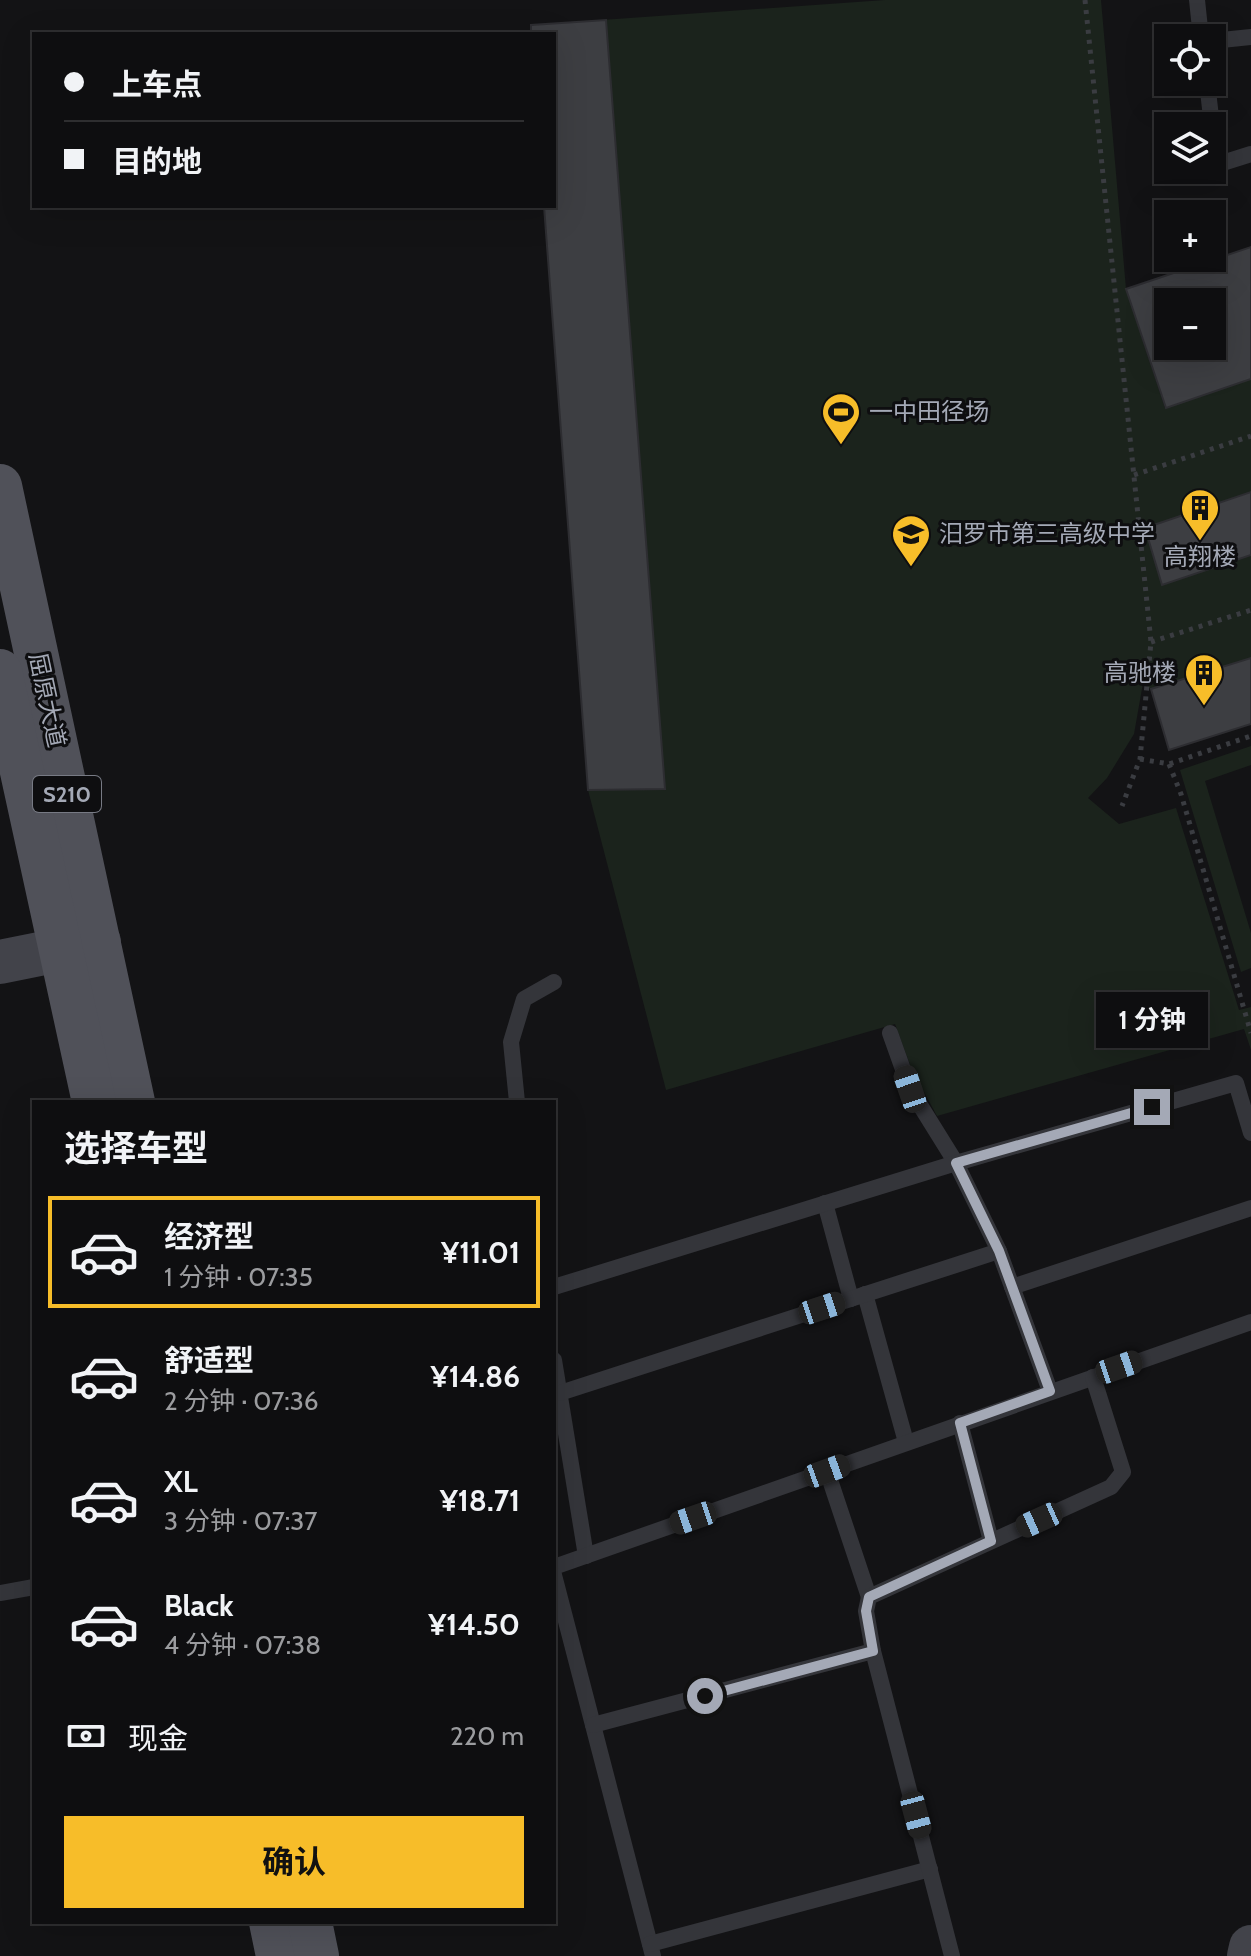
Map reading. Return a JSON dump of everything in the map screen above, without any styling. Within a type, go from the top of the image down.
[{"type":"main road","name":"屈原大道","points":[[0,486],[81,945],[94,1100]]},
{"type":"main road","name":"屈原大道","points":[[0,671],[81,945],[132,1100]]},
{"type":"main road","points":[[271,1924],[278,1956]]},
{"type":"main road","points":[[310,1924],[317,1956]]},
{"type":"street","points":[[0,962],[81,945]]},
{"type":"street","points":[[1249,1956],[1251,1947]]},
{"type":"lane","points":[[1197,0],[1200,24]]},
{"type":"lane","points":[[1226,40],[1251,37]]},
{"type":"lane","points":[[1226,162],[1251,154]]},
{"type":"lane","points":[[517,1100],[511,1042],[524,999],[554,982]]},
{"type":"lane","points":[[890,1033],[910,1089],[956,1163],[999,1251],[1050,1391]]},
{"type":"lane","points":[[556,1286],[956,1163],[1236,1083],[1251,1133]]},
{"type":"lane","points":[[825,1203],[906,1442]]},
{"type":"lane","points":[[1012,1287],[1251,1208]]},
{"type":"lane","points":[[560,1393],[999,1251]]},
{"type":"lane","points":[[556,1566],[1251,1322]]},
{"type":"lane","points":[[556,1371],[586,1556]]},
{"type":"lane","points":[[869,1597],[1111,1487],[1123,1472],[1093,1377]]},
{"type":"lane","points":[[960,1423],[991,1541]]},
{"type":"lane","points":[[827,1471],[869,1597],[866,1611],[873,1651],[952,1956]]},
{"type":"lane","points":[[556,1583],[651,1950],[930,1869]]},
{"type":"lane","points":[[0,1593],[32,1587]]},
{"type":"lane","points":[[593,1725],[873,1651]]},
{"type":"path","points":[[1085,0],[1151,642],[1140,759],[1122,806]]},
{"type":"path","points":[[1134,475],[1251,436]]},
{"type":"path","points":[[1151,642],[1251,610]]},
{"type":"path","points":[[1140,759],[1169,764],[1251,736]]},
{"type":"path","points":[[1169,764],[1181,794],[1251,1033]]},
{"type":"shaded area","name":"一中田径场","points":[[885,0],[1101,0],[1126,289],[1165,408],[1251,379],[1251,492],[1145,529],[1163,585],[1251,555],[1251,658],[1151,689],[1143,683],[1134,734],[1107,778],[1088,798],[1119,824],[1176,808],[1239,1010],[1251,1007],[1251,1050],[1244,1029],[937,1116],[912,1070],[895,1024],[666,1090],[588,790],[554,208],[556,32],[531,32],[531,25]]},
{"type":"shaded area","points":[[1251,746],[1251,765],[1205,781],[1251,933],[1251,968],[1241,972],[1180,770]]},
{"type":"building","points":[[606,20],[665,789],[588,790],[544,208],[556,208],[556,32],[531,32],[531,25]]},
{"type":"building","points":[[1251,247],[1251,379],[1166,408],[1126,289],[1177,272],[1226,272],[1226,255]]},
{"type":"building","name":"高翔楼","points":[[1251,492],[1251,555],[1162,585],[1145,528]]},
{"type":"building","name":"高驰楼","points":[[1251,658],[1251,724],[1169,750],[1151,689]]},
{"type":"place","name":"一中田径场","points":[[841,446]]},
{"type":"place","name":"高翔楼","points":[[1200,542]]},
{"type":"place","name":"汨罗市第三高级中学","points":[[911,568]]},
{"type":"place","name":"高驰楼","points":[[1204,707]]},
{"type":"route","points":[[705,1696],[873,1651],[866,1611],[869,1597],[991,1541],[960,1423],[1050,1391],[999,1251],[956,1163],[1152,1107]]}]
